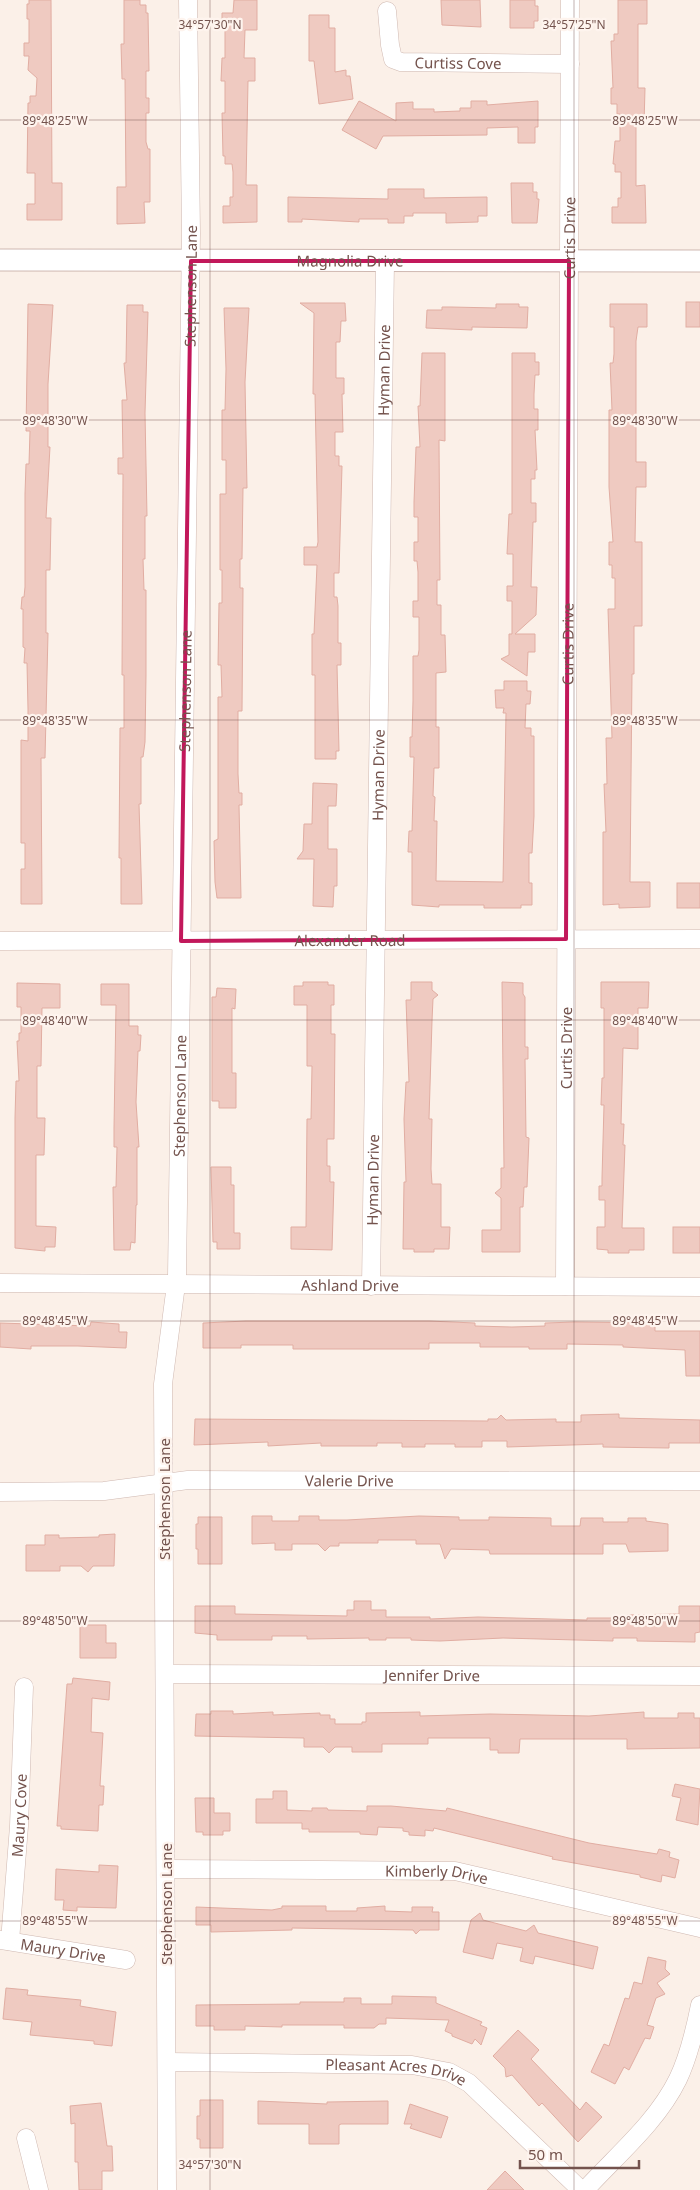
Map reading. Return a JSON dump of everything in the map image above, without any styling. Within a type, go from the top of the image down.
[{"type":"street","name":"Stephenson Lane","points":[[167,2190],[166,1674],[162,1384],[176,1284],[191,261],[188,0]]},
{"type":"street","name":"Curtis Drive","points":[[564,1286],[570,0]]},
{"type":"street","name":"Curtiss Cove","points":[[387,11],[393,59],[401,62],[570,64]]},
{"type":"street","name":"Magnolia Drive","points":[[0,260],[700,261]]},
{"type":"street","name":"Hyman Drive","points":[[371,1286],[385,262]]},
{"type":"street","name":"Alexander Road","points":[[0,941],[700,939]]},
{"type":"street","name":"Ashland Drive","points":[[0,1282],[700,1287]]},
{"type":"street","name":"Valerie Drive","points":[[0,1492],[104,1491],[188,1480],[700,1481]]},
{"type":"street","name":"Jennifer Drive","points":[[166,1674],[700,1676]]},
{"type":"street","name":"Maury Cove","points":[[5,1941],[19,1826],[24,1687]]},
{"type":"street","name":"Kimberly Drive","points":[[167,1869],[455,1871],[700,1928]]},
{"type":"street","name":"Maury Drive","points":[[5,1941],[126,1960]]},
{"type":"street","points":[[585,2190],[634,2140],[666,2100],[678,2078],[690,2048],[700,2005]]},
{"type":"street","name":"Pleasant Acres Drive","points":[[167,2062],[412,2065],[449,2072],[469,2084],[581,2190]]},
{"type":"street","points":[[26,2138],[39,2190]]},
{"type":"highlighted area","points":[[191,261],[569,261],[566,939],[181,941]]},
{"type":"building","points":[[29,0],[51,0],[52,183],[62,183],[62,220],[27,220],[27,204],[35,204],[35,173],[27,173],[28,103],[30,103],[30,96],[36,96],[37,78],[28,70],[29,56],[24,56],[24,43],[29,43],[27,4],[29,4]]},
{"type":"building","points":[[124,0],[140,0],[140,5],[146,5],[146,13],[148,13],[149,71],[146,71],[146,98],[149,98],[149,113],[146,113],[146,142],[148,149],[150,149],[150,202],[144,202],[145,223],[117,224],[117,187],[126,187],[125,79],[122,79],[121,44],[124,44]]},
{"type":"building","points":[[234,0],[257,0],[257,30],[245,30],[244,58],[255,58],[255,81],[248,81],[246,185],[257,185],[257,222],[223,223],[223,206],[230,206],[230,197],[233,197],[233,172],[232,164],[225,164],[225,156],[223,156],[222,113],[225,113],[225,81],[221,81],[222,58],[225,58],[225,30],[222,30],[222,13],[233,13]]},
{"type":"building","points":[[441,0],[480,0],[481,27],[442,25]]},
{"type":"building","points":[[510,0],[535,0],[535,6],[538,6],[538,21],[534,21],[534,28],[510,28]]},
{"type":"building","points":[[618,0],[647,0],[647,24],[638,24],[638,88],[645,88],[644,125],[636,124],[636,186],[645,185],[646,223],[612,223],[612,207],[618,207],[618,198],[621,198],[621,172],[615,172],[615,164],[613,164],[615,141],[620,141],[620,114],[617,114],[617,104],[611,104],[611,88],[613,88],[611,41],[614,41],[614,34],[618,34]]},
{"type":"building","points":[[309,15],[329,15],[329,28],[335,28],[335,72],[346,70],[346,76],[350,76],[353,99],[319,104],[314,61],[309,61]]},
{"type":"building","points":[[359,101],[396,121],[396,103],[413,102],[413,109],[434,109],[434,112],[460,111],[460,108],[471,108],[471,101],[487,101],[487,105],[538,101],[538,127],[535,127],[535,143],[518,143],[518,127],[487,128],[487,135],[383,136],[376,149],[342,130]]},
{"type":"building","points":[[511,183],[533,183],[533,192],[537,192],[537,199],[539,199],[537,223],[512,223]]},
{"type":"building","points":[[388,189],[424,189],[424,198],[487,197],[487,216],[478,216],[478,222],[446,223],[446,213],[413,213],[413,216],[404,216],[404,223],[388,223],[388,219],[359,219],[359,222],[302,219],[302,222],[288,222],[288,197],[388,199]]},
{"type":"building","points":[[686,302],[700,302],[700,327],[686,327]]},
{"type":"building","points":[[300,303],[345,303],[346,321],[341,321],[340,342],[336,342],[336,378],[344,378],[344,394],[342,394],[343,432],[335,432],[335,456],[339,456],[339,466],[342,466],[339,573],[334,573],[334,597],[337,597],[338,606],[338,643],[341,643],[341,665],[337,665],[339,751],[336,751],[336,759],[315,759],[315,675],[312,675],[312,634],[314,634],[317,565],[304,565],[304,547],[317,547],[318,542],[315,394],[313,394],[314,313]]},
{"type":"building","points":[[28,304],[53,305],[48,384],[48,447],[50,447],[46,518],[51,518],[50,570],[46,570],[46,633],[48,633],[45,758],[41,758],[42,904],[21,904],[21,869],[25,869],[25,843],[21,843],[21,740],[28,741],[27,663],[24,663],[23,609],[21,609],[25,587],[25,494],[26,464],[29,464],[30,431],[26,431]]},
{"type":"building","points":[[496,304],[519,304],[519,307],[528,307],[527,328],[472,327],[472,330],[426,328],[427,310],[442,310],[442,307],[496,308]]},
{"type":"building","points":[[610,304],[647,304],[647,327],[638,327],[636,341],[636,462],[646,462],[646,487],[636,487],[635,542],[642,542],[642,626],[634,626],[630,882],[650,882],[650,907],[619,908],[619,904],[603,905],[603,832],[606,832],[604,784],[607,784],[606,738],[612,738],[608,609],[615,609],[615,578],[612,578],[612,565],[609,565],[609,542],[613,542],[609,487],[609,410],[612,410],[610,363],[613,363],[614,354],[614,327],[610,327]]},
{"type":"building","points":[[127,305],[143,305],[143,312],[148,312],[145,413],[147,516],[145,516],[145,559],[143,559],[144,590],[146,590],[145,742],[143,757],[141,757],[141,804],[139,804],[142,904],[121,904],[121,858],[119,858],[120,728],[124,728],[124,675],[122,675],[123,474],[118,474],[118,458],[123,458],[122,400],[127,400],[124,363],[126,363]]},
{"type":"building","points":[[224,308],[249,308],[245,382],[247,488],[243,488],[242,559],[240,559],[240,588],[243,588],[242,711],[238,711],[238,774],[239,793],[242,793],[242,805],[239,805],[241,898],[217,898],[215,882],[214,841],[218,839],[218,697],[222,697],[221,665],[218,665],[219,603],[222,603],[220,494],[226,494],[226,460],[222,460],[222,410],[225,410],[226,369]]},
{"type":"building","points":[[422,353],[445,353],[445,441],[439,440],[440,580],[437,580],[437,605],[441,605],[441,635],[445,635],[446,672],[436,673],[436,727],[439,727],[439,768],[434,768],[433,796],[435,797],[434,821],[437,821],[436,881],[503,882],[506,713],[503,713],[504,708],[496,708],[495,690],[504,690],[504,681],[527,681],[527,691],[531,691],[530,704],[526,704],[525,728],[531,728],[531,736],[534,736],[534,816],[532,853],[529,853],[529,883],[532,883],[532,905],[521,905],[521,908],[484,908],[484,905],[439,905],[439,907],[412,905],[412,852],[408,852],[409,831],[412,831],[414,757],[410,757],[410,737],[412,737],[413,656],[418,656],[419,650],[419,617],[413,617],[413,601],[418,601],[418,572],[417,561],[414,561],[414,542],[418,542],[418,517],[414,517],[414,502],[416,447],[420,447],[418,406],[420,406]]},
{"type":"building","points":[[512,353],[535,353],[535,362],[539,362],[539,375],[535,375],[534,394],[534,409],[538,409],[538,430],[535,430],[537,470],[535,470],[535,479],[531,479],[531,503],[536,503],[536,522],[533,522],[531,587],[537,587],[536,615],[515,634],[535,634],[535,652],[528,652],[527,676],[501,659],[509,655],[509,634],[512,634],[512,601],[507,601],[507,586],[513,586],[513,554],[507,554],[509,514],[512,514]]},
{"type":"building","points":[[313,783],[337,784],[336,806],[328,806],[328,849],[337,849],[337,886],[334,886],[333,907],[313,906],[314,859],[297,859],[303,851],[304,824],[312,824]]},
{"type":"building","points":[[677,883],[700,883],[700,908],[677,908]]},
{"type":"building","points":[[303,982],[328,982],[328,985],[334,985],[334,1005],[331,1005],[331,1034],[335,1034],[334,1139],[327,1139],[327,1166],[330,1166],[330,1182],[334,1182],[332,1250],[291,1249],[291,1227],[306,1227],[307,1119],[311,1119],[312,1066],[307,1066],[307,1005],[294,1005],[294,986],[303,986]]},
{"type":"building","points":[[411,982],[432,982],[432,990],[438,995],[433,999],[432,1021],[429,1119],[432,1119],[431,1169],[432,1184],[441,1184],[441,1227],[450,1227],[449,1249],[434,1249],[434,1252],[414,1252],[414,1249],[403,1249],[404,1182],[406,1182],[404,1119],[406,1082],[409,1082],[406,1000],[411,1000]]},
{"type":"building","points":[[502,982],[523,983],[523,994],[525,997],[525,1047],[528,1047],[528,1059],[525,1059],[526,1137],[529,1138],[527,1187],[524,1187],[523,1207],[520,1207],[520,1252],[482,1252],[482,1230],[501,1230],[501,1198],[495,1193],[501,1188],[501,1168],[504,1168]]},
{"type":"building","points":[[601,982],[649,982],[648,1008],[638,1008],[638,1049],[623,1048],[621,1124],[624,1124],[623,1145],[625,1145],[622,1228],[644,1228],[644,1250],[629,1250],[629,1253],[608,1253],[608,1250],[597,1249],[597,1227],[605,1227],[605,1200],[599,1200],[599,1186],[602,1186],[604,1105],[601,1105],[602,1078],[604,1078],[604,1008],[601,1008]]},
{"type":"building","points":[[17,983],[60,984],[60,1008],[42,1008],[41,1066],[37,1066],[37,1118],[45,1118],[44,1155],[36,1155],[36,1226],[56,1227],[55,1247],[45,1247],[45,1251],[15,1248],[15,1118],[16,1081],[19,1081],[17,1041],[19,1041],[19,1033],[21,1033],[21,1007],[17,1007]]},
{"type":"building","points":[[101,984],[129,984],[129,1026],[138,1026],[138,1035],[141,1035],[140,1051],[138,1051],[136,1102],[139,1147],[137,1147],[137,1205],[135,1243],[131,1242],[130,1250],[114,1250],[113,1187],[116,1187],[117,1147],[114,1147],[116,1005],[101,1005]]},
{"type":"building","points":[[217,988],[236,989],[235,1009],[232,1008],[232,1073],[236,1073],[236,1108],[219,1108],[219,1101],[212,1101],[212,997],[216,997]]},
{"type":"building","points":[[211,1167],[231,1167],[231,1185],[234,1185],[234,1233],[240,1233],[240,1249],[217,1249],[217,1242],[213,1242]]},
{"type":"building","points":[[673,1227],[700,1227],[700,1253],[673,1253]]},
{"type":"building","points":[[246,1321],[429,1321],[475,1323],[475,1326],[512,1327],[545,1326],[545,1323],[575,1322],[655,1323],[655,1331],[700,1331],[700,1376],[686,1376],[685,1350],[623,1347],[623,1345],[567,1344],[567,1349],[480,1347],[480,1343],[429,1343],[429,1349],[293,1349],[293,1345],[241,1345],[241,1348],[203,1348],[203,1323]]},
{"type":"building","points":[[91,1322],[119,1324],[119,1332],[127,1332],[126,1348],[31,1346],[31,1349],[0,1347],[0,1323],[90,1326]]},
{"type":"building","points":[[619,1414],[619,1418],[700,1420],[700,1443],[669,1443],[669,1448],[603,1447],[603,1444],[507,1447],[507,1441],[482,1441],[482,1447],[455,1447],[455,1444],[425,1444],[425,1447],[402,1447],[402,1443],[377,1443],[377,1446],[321,1446],[321,1443],[268,1446],[268,1442],[194,1445],[195,1419],[488,1421],[488,1419],[497,1419],[501,1415],[506,1420],[556,1419],[556,1422],[581,1422],[581,1415]]},
{"type":"building","points":[[252,1516],[272,1516],[272,1521],[299,1521],[299,1516],[319,1516],[319,1520],[419,1516],[459,1517],[459,1520],[489,1520],[489,1517],[551,1518],[551,1526],[580,1526],[581,1518],[603,1518],[603,1522],[628,1522],[628,1518],[646,1518],[646,1521],[668,1524],[668,1551],[629,1552],[626,1544],[603,1544],[603,1554],[490,1554],[489,1550],[451,1549],[445,1559],[440,1544],[416,1544],[416,1540],[378,1540],[378,1543],[339,1543],[339,1546],[330,1546],[325,1551],[318,1544],[292,1544],[292,1550],[275,1550],[275,1543],[252,1544]]},
{"type":"building","points":[[198,1517],[222,1517],[222,1564],[198,1564],[196,1524],[198,1524]]},
{"type":"building","points":[[115,1534],[114,1566],[93,1566],[88,1572],[81,1566],[60,1566],[60,1571],[26,1571],[26,1545],[45,1545],[45,1535],[59,1535],[59,1538],[99,1537],[99,1535]]},
{"type":"building","points":[[354,1601],[371,1601],[371,1610],[386,1610],[386,1617],[430,1617],[430,1619],[478,1617],[587,1620],[587,1618],[627,1618],[627,1615],[679,1614],[679,1606],[700,1606],[700,1632],[695,1633],[695,1642],[637,1641],[637,1638],[613,1638],[613,1641],[503,1638],[440,1641],[411,1640],[411,1638],[386,1638],[386,1640],[369,1640],[369,1638],[307,1639],[307,1636],[272,1636],[272,1640],[217,1640],[217,1635],[195,1633],[195,1606],[235,1606],[235,1614],[347,1616],[347,1610],[354,1610]]},
{"type":"building","points":[[80,1625],[106,1625],[106,1643],[116,1643],[116,1658],[80,1658]]},
{"type":"building","points":[[73,1678],[110,1682],[109,1700],[92,1698],[91,1732],[103,1733],[100,1786],[104,1786],[103,1805],[99,1805],[98,1831],[61,1829],[61,1826],[57,1826],[67,1684],[72,1684]]},
{"type":"building","points":[[211,1711],[233,1711],[233,1714],[273,1712],[273,1715],[320,1713],[320,1715],[330,1715],[330,1719],[335,1719],[335,1724],[362,1724],[362,1722],[366,1722],[366,1713],[420,1712],[420,1716],[490,1714],[589,1716],[644,1712],[644,1718],[678,1718],[678,1713],[694,1713],[694,1718],[700,1718],[700,1748],[627,1749],[627,1739],[520,1739],[519,1753],[498,1753],[498,1750],[490,1750],[490,1738],[428,1738],[428,1744],[382,1744],[382,1752],[352,1752],[352,1747],[335,1747],[329,1753],[323,1747],[304,1747],[304,1738],[195,1736],[196,1714],[211,1714]]},
{"type":"building","points":[[675,1784],[700,1789],[698,1825],[676,1820],[681,1798],[672,1796]]},
{"type":"building","points":[[273,1791],[287,1791],[287,1810],[312,1811],[312,1808],[327,1808],[328,1810],[367,1811],[367,1806],[391,1806],[446,1811],[447,1808],[589,1843],[657,1854],[659,1849],[670,1852],[669,1857],[679,1860],[675,1878],[662,1875],[661,1882],[640,1877],[640,1875],[552,1859],[553,1857],[434,1828],[433,1831],[425,1830],[425,1836],[409,1835],[409,1832],[403,1831],[403,1828],[378,1827],[377,1835],[360,1834],[360,1832],[309,1832],[309,1829],[302,1829],[302,1823],[256,1823],[256,1799],[273,1799]]},
{"type":"building","points":[[195,1798],[214,1798],[214,1813],[230,1813],[230,1831],[223,1831],[223,1835],[203,1835],[203,1832],[196,1832]]},
{"type":"building","points":[[99,1865],[118,1866],[116,1908],[77,1907],[77,1911],[63,1910],[64,1900],[55,1900],[56,1869],[99,1872]]},
{"type":"building","points":[[282,1906],[326,1906],[326,1911],[357,1911],[357,1908],[385,1906],[385,1911],[412,1912],[412,1907],[433,1907],[432,1912],[439,1912],[439,1930],[420,1930],[416,1934],[413,1930],[292,1928],[292,1930],[211,1932],[211,1925],[196,1925],[196,1907],[272,1910],[282,1908]]},
{"type":"building","points":[[480,1913],[483,1920],[526,1931],[534,1925],[538,1933],[598,1947],[593,1969],[535,1956],[533,1964],[520,1961],[523,1948],[497,1943],[493,1959],[463,1952],[471,1920]]},
{"type":"building","points":[[648,1957],[666,1961],[665,1969],[670,1974],[657,1983],[665,1994],[656,1998],[647,2025],[654,2027],[650,2039],[645,2038],[629,2070],[624,2067],[615,2084],[591,2072],[604,2044],[609,2046],[625,1998],[629,1999],[634,1982],[642,1984]]},
{"type":"building","points":[[6,1988],[28,1990],[27,1995],[81,2000],[80,2006],[116,2012],[112,2046],[94,2044],[94,2041],[30,2035],[32,2022],[3,2019]]},
{"type":"building","points":[[392,1996],[436,1997],[436,2003],[482,2022],[480,2025],[487,2028],[481,2045],[475,2039],[472,2044],[445,2031],[449,2020],[386,2018],[386,2024],[379,2024],[374,2028],[344,2028],[344,2025],[282,2025],[282,2027],[245,2026],[245,2030],[214,2030],[214,2026],[196,2026],[196,2005],[344,2002],[344,1998],[361,1998],[361,2004],[392,2004]]},
{"type":"building","points":[[518,2030],[539,2050],[531,2059],[580,2110],[586,2102],[602,2117],[578,2142],[542,2103],[539,2106],[512,2075],[506,2077],[505,2068],[493,2056]]},
{"type":"building","points":[[200,2100],[223,2100],[223,2148],[200,2148],[200,2139],[197,2139],[197,2116],[200,2116]]},
{"type":"building","points":[[258,2101],[327,2104],[327,2102],[388,2101],[388,2124],[341,2124],[339,2125],[339,2144],[309,2144],[309,2124],[258,2124]]},
{"type":"building","points":[[101,2103],[107,2146],[112,2146],[113,2171],[102,2171],[102,2190],[79,2190],[78,2162],[75,2162],[75,2123],[71,2124],[70,2106]]},
{"type":"building","points":[[410,2104],[448,2117],[441,2138],[410,2128],[412,2124],[404,2124]]},
{"type":"building","points":[[505,2171],[524,2190],[487,2190]]}]
